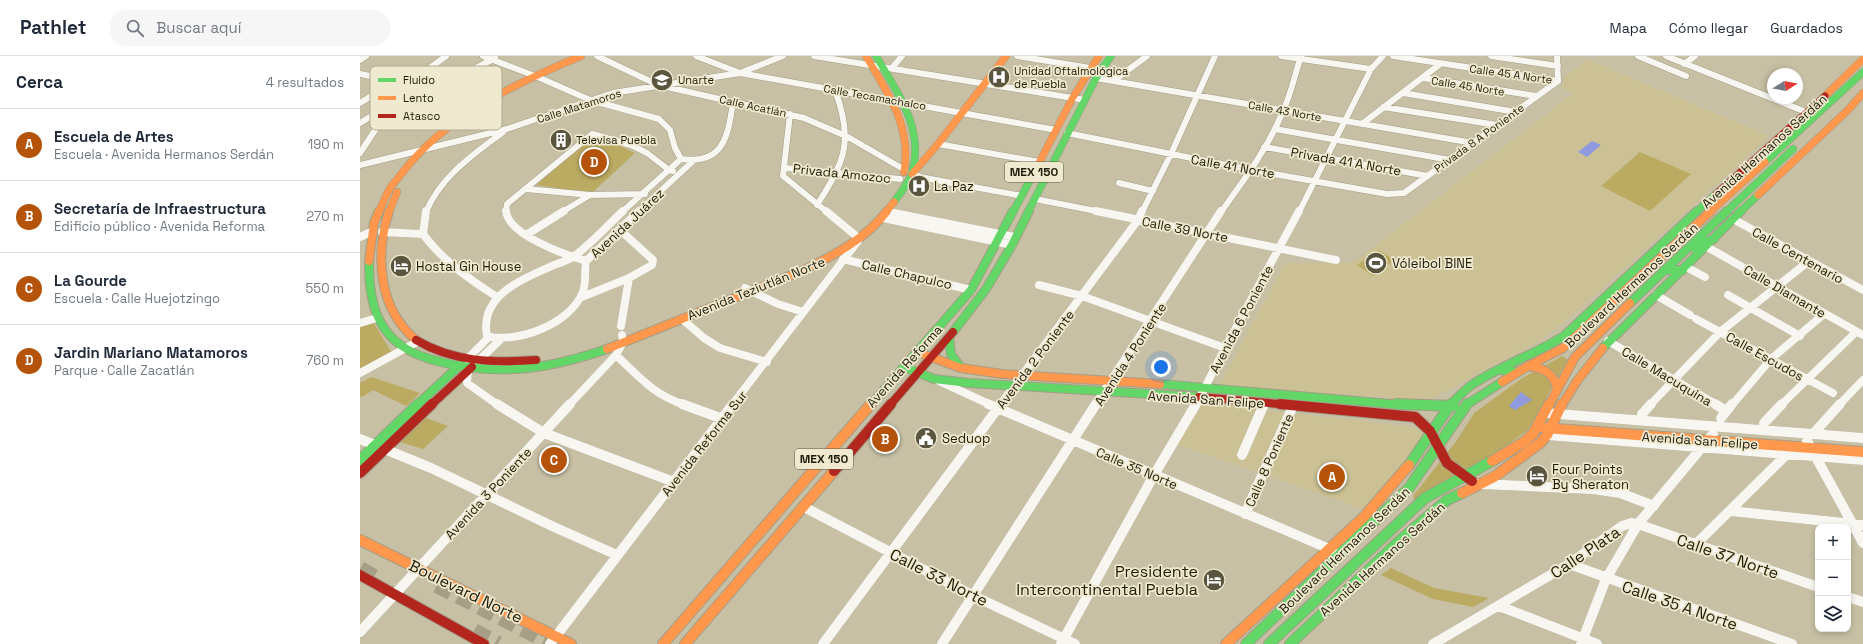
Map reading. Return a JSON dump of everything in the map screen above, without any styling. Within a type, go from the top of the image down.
[{"type":"main road","points":[[502,92],[581,56]]},
{"type":"main road","points":[[502,98],[537,76],[592,56]]},
{"type":"main road","points":[[983,81],[997,56]]},
{"type":"main road","points":[[916,153],[926,150],[983,81],[1006,56]]},
{"type":"main road","name":"Avenida Reforma","points":[[663,644],[971,290],[1000,238],[1074,96],[1090,68],[1099,56]]},
{"type":"main road","name":"Avenida Reforma","points":[[684,644],[804,508],[843,460],[949,337],[986,289],[1035,199],[1096,78],[1111,56]]},
{"type":"main road","points":[[1860,69],[1863,59]]},
{"type":"main road","name":"Avenida Teziutlán Norte","points":[[879,62],[892,100],[904,128],[909,172]]},
{"type":"main road","name":"Avenida Teziutlán Norte","points":[[417,342],[433,349],[466,359],[511,362],[557,357],[582,350],[622,334],[811,268],[856,238],[886,215],[909,172],[916,153],[914,126],[909,112],[879,62]]},
{"type":"main road","name":"Boulevard Hermanos Serdán","points":[[1269,644],[1416,506],[1436,492],[1465,477],[1524,442],[1541,420],[1575,357],[1722,216],[1770,165],[1809,119],[1860,69]]},
{"type":"main road","name":"Boulevard Hermanos Serdán","points":[[1246,644],[1335,552],[1354,541],[1409,488],[1454,421],[1468,403],[1528,366],[1563,348],[1770,165],[1822,122],[1863,84]]},
{"type":"main road","name":"Avenida Hermanos Serdán","points":[[1290,644],[1398,542],[1447,500],[1478,484],[1494,478],[1540,443],[1577,381],[1608,341],[1707,247],[1775,178],[1848,110],[1863,93]]},
{"type":"main road","points":[[909,172],[938,144],[958,113]]},
{"type":"main road","name":"Avenida Hermanos Serdán","points":[[1226,644],[1335,552],[1354,526],[1400,477],[1449,406],[1469,387],[1543,349],[1564,336],[1768,147],[1794,124],[1809,119]]},
{"type":"main road","points":[[1822,122],[1831,126]]},
{"type":"main road","points":[[377,318],[371,293],[369,270],[371,232],[384,198],[394,183],[446,130]]},
{"type":"main road","points":[[417,342],[402,328],[392,313],[387,300],[383,284],[382,232],[394,197],[426,150],[455,130]]},
{"type":"main road","points":[[1768,147],[1770,165],[1775,178]]},
{"type":"main road","name":"Avenida Teziutlán Norte","points":[[856,238],[900,179],[909,172]]},
{"type":"main road","points":[[1722,216],[1729,215],[1741,206],[1748,205]]},
{"type":"main road","points":[[1686,249],[1693,248],[1714,239]]},
{"type":"main road","points":[[1664,270],[1684,269]]},
{"type":"main road","name":"Avenida Teziutlán Norte","points":[[377,318],[392,340],[404,349],[431,361],[468,371],[506,372],[544,367],[582,358],[622,334],[682,319],[748,290]]},
{"type":"main road","points":[[949,337],[951,354],[961,368]]},
{"type":"main road","name":"Avenida San Felipe","points":[[917,352],[961,368],[982,372],[1112,380],[1360,402],[1449,406],[1468,403]]},
{"type":"main road","points":[[360,460],[466,359]]},
{"type":"main road","points":[[360,473],[478,360]]},
{"type":"main road","points":[[1528,366],[1540,367],[1550,372],[1556,380],[1557,389]]},
{"type":"main road","name":"Avenida San Felipe","points":[[904,367],[934,378],[968,383],[1200,397],[1415,417],[1424,421],[1432,430]]},
{"type":"main road","points":[[1500,370],[1518,372]]},
{"type":"main road","points":[[1360,402],[1361,412]]},
{"type":"main road","name":"Avenida San Felipe","points":[[1541,420],[1552,425],[1708,440],[1863,452]]},
{"type":"main road","points":[[1432,430],[1442,456],[1451,467],[1478,484]]},
{"type":"main road","name":"Avenida San Felipe","points":[[1811,448],[1863,446]]},
{"type":"main road","points":[[829,454],[843,460]]},
{"type":"main road","points":[[1354,541],[1354,526],[1371,525]]},
{"type":"main road","name":"Boulevard Norte","points":[[360,540],[571,644]]},
{"type":"main road","points":[[360,575],[484,644]]},
{"type":"street","points":[[360,60],[365,56]]},
{"type":"street","points":[[431,66],[446,56]]},
{"type":"street","points":[[483,56],[537,76],[590,100],[659,119],[668,125],[673,133],[675,150],[681,159],[693,161],[711,155],[723,146],[733,102]]},
{"type":"street","points":[[479,66],[500,56]]},
{"type":"street","name":"Calle Acatlán","points":[[597,56],[658,85],[790,114],[848,137],[909,172],[925,178],[1022,196]]},
{"type":"street","name":"Calle Tecamachalco","points":[[696,56],[740,73],[1056,130]]},
{"type":"street","name":"Calle Matamoros","points":[[360,170],[426,150],[507,129],[590,100],[612,94],[658,85],[740,73],[783,56]]},
{"type":"street","points":[[814,56],[879,62],[902,56]]},
{"type":"street","points":[[846,56],[1086,98]]},
{"type":"street","points":[[1018,56],[1090,68]]},
{"type":"street","points":[[1113,81],[1147,56]]},
{"type":"street","name":"Avenida 2 Poniente","points":[[823,644],[1138,220],[1153,191],[1215,56]]},
{"type":"street","points":[[1281,56],[1300,57],[1371,69]]},
{"type":"street","name":"Avenida 6 Poniente","points":[[1062,641],[1154,475],[1205,388],[1225,348],[1316,181],[1371,69],[1383,56]]},
{"type":"street","name":"Calle 45 A Norte","points":[[1393,56],[1558,81]]},
{"type":"street","points":[[1491,56],[1558,66]]},
{"type":"street","points":[[1557,56],[1558,81]]},
{"type":"street","points":[[1638,56],[1686,76]]},
{"type":"street","points":[[1666,56],[1809,119]]},
{"type":"street","points":[[1670,69],[1695,56]]},
{"type":"street","name":"Avenida 4 Poniente","points":[[942,644],[1151,322],[1206,233],[1251,170],[1275,129],[1284,110],[1300,57]]},
{"type":"street","points":[[1362,124],[1440,64]]},
{"type":"street","points":[[360,74],[370,76]]},
{"type":"street","name":"Calle 43 Norte","points":[[1096,78],[1473,143]]},
{"type":"street","name":"Calle 45 Norte","points":[[1422,78],[1536,96]]},
{"type":"street","name":"Privada 8 A Poniente","points":[[1400,195],[1558,81]]},
{"type":"street","points":[[817,205],[836,174],[848,137],[845,116],[835,90]]},
{"type":"street","points":[[1403,93],[1510,111]]},
{"type":"street","points":[[360,103],[370,97]]},
{"type":"street","points":[[1383,107],[1497,125]]},
{"type":"street","points":[[790,114],[783,176],[856,238]]},
{"type":"street","points":[[360,123],[370,117]]},
{"type":"street","points":[[497,297],[449,264],[433,249],[423,234],[426,212],[432,198],[459,166],[507,129]]},
{"type":"street","name":"Calle 43 Norte","points":[[1275,129],[1450,160]]},
{"type":"street","points":[[360,153],[375,130]]},
{"type":"street","points":[[586,262],[557,251],[526,235],[516,227],[504,213],[504,209],[510,201],[592,134],[631,145],[648,154],[669,170],[681,172]]},
{"type":"street","name":"Calle 41 Norte","points":[[1067,134],[1251,170],[1400,195]]},
{"type":"street","points":[[938,144],[1039,162]]},
{"type":"street","name":"Privada 41 A Norte","points":[[1264,147],[1428,176]]},
{"type":"street","name":"Calle Matamoros","points":[[360,164],[426,150]]},
{"type":"street","name":"Avenida Juárez","points":[[489,337],[486,334],[485,325],[489,312],[497,297],[522,279],[573,257],[645,194],[681,159]]},
{"type":"street","name":"Avenida Juárez","points":[[582,297],[585,288],[586,262],[693,161]]},
{"type":"street","name":"Privada Amozoc","points":[[785,168],[900,179]]},
{"type":"street","points":[[1119,184],[1153,191]]},
{"type":"street","points":[[526,189],[590,194],[645,194]]},
{"type":"street","points":[[526,235],[590,194]]},
{"type":"street","name":"Calle 39 Norte","points":[[1035,199],[1336,260]]},
{"type":"street","points":[[886,215],[1013,241]]},
{"type":"street","name":"Calle Centenario","points":[[1733,219],[1863,290]]},
{"type":"street","points":[[466,359],[489,337],[500,340],[519,337],[553,322],[567,313],[582,297],[629,278],[652,266],[652,260],[620,230]]},
{"type":"street","points":[[360,236],[371,232]]},
{"type":"street","points":[[382,232],[423,234]]},
{"type":"street","name":"Avenida Reforma Sur","points":[[550,644],[767,362],[843,259],[856,238]]},
{"type":"street","name":"Calle Diamante","points":[[1707,247],[1860,334]]},
{"type":"street","name":"Calle Chapulco","points":[[843,259],[971,290]]},
{"type":"street","points":[[1642,414],[1720,332],[1809,261]]},
{"type":"street","points":[[1684,269],[1704,278]]},
{"type":"street","name":"Avenida 3 Poniente","points":[[360,632],[616,355],[622,334],[629,278]]},
{"type":"street","points":[[1040,285],[1082,296],[1225,348]]},
{"type":"street","points":[[748,290],[778,304],[803,312]]},
{"type":"street","name":"Calle Escudos","points":[[1656,295],[1720,332],[1833,393]]},
{"type":"street","points":[[1728,295],[1800,336]]},
{"type":"street","points":[[1771,360],[1824,314]]},
{"type":"street","points":[[360,323],[377,318]]},
{"type":"street","points":[[682,319],[704,338],[720,348],[767,362]]},
{"type":"street","points":[[1764,423],[1806,379],[1860,334]]},
{"type":"street","points":[[478,360],[500,340]]},
{"type":"street","name":"Calle Macuquina","points":[[1608,341],[1673,380],[1723,415],[1771,360]]},
{"type":"street","points":[[360,373],[417,342]]},
{"type":"street","points":[[616,355],[651,389],[672,401],[723,419]]},
{"type":"street","points":[[468,371],[467,383],[506,411],[544,433],[674,482]]},
{"type":"street","name":"Calle 35 Norte","points":[[934,378],[998,409],[1335,552]]},
{"type":"street","points":[[1813,434],[1863,380]]},
{"type":"street","points":[[1242,455],[1265,403]]},
{"type":"street","name":"Calle 8 Poniente","points":[[1245,514],[1294,406]]},
{"type":"street","name":"Avenida San Felipe","points":[[1541,420],[1552,425],[1813,434],[1863,438]]},
{"type":"street","points":[[360,439],[386,448],[487,494],[546,524],[617,555]]},
{"type":"street","points":[[1582,641],[1606,579],[1638,524],[1708,440]]},
{"type":"street","name":"Avenida San Felipe","points":[[1708,440],[1787,454],[1811,448],[1863,460]]},
{"type":"street","points":[[1811,448],[1851,524],[1863,543]]},
{"type":"street","points":[[1695,545],[1787,454]]},
{"type":"street","points":[[1478,484],[1499,487],[1608,491],[1628,496],[1654,506]]},
{"type":"street","name":"Calle 33 Norte","points":[[804,508],[1062,641],[1075,644]]},
{"type":"street","points":[[1731,511],[1863,525]]},
{"type":"street","name":"Calle Plata","points":[[1433,644],[1569,564],[1622,526],[1631,523],[1638,524]]},
{"type":"street","name":"Calle 37 Norte","points":[[1638,524],[1815,586]]},
{"type":"street","name":"Calle 35 A Norte","points":[[1569,564],[1606,579],[1792,644]]},
{"type":"street","points":[[1851,598],[1863,602]]},
{"type":"street","points":[[1499,606],[1582,641],[1597,644]]},
{"type":"shaded area","points":[[1589,60],[1769,136],[1575,313],[1539,341],[1429,400],[1219,386],[1285,263],[1353,263],[1572,94],[1561,86],[1566,75]]},
{"type":"shaded area","points":[[590,138],[614,143],[635,153],[592,193],[536,185]]},
{"type":"shaded area","points":[[1640,152],[1691,174],[1650,211],[1601,186]]},
{"type":"shaded area","name":"Vóleibol BINE","points":[[1379,250],[1394,260],[1373,276],[1357,265]]},
{"type":"shaded area","points":[[373,322],[392,353],[360,370],[360,326]]},
{"type":"shaded area","points":[[1562,356],[1568,360],[1528,430],[1480,464],[1415,501],[1413,496],[1457,440],[1474,413],[1521,379]]},
{"type":"shaded area","points":[[371,377],[420,393],[406,406],[373,390],[360,397],[360,383]]},
{"type":"shaded area","points":[[1200,403],[1413,427],[1428,436],[1365,510],[1177,444]]},
{"type":"shaded area","points":[[426,418],[448,426],[423,449],[400,442]]},
{"type":"shaded area","points":[[1391,568],[1434,588],[1489,598],[1473,607],[1433,599],[1381,575]]},
{"type":"water","points":[[1592,141],[1601,145],[1587,157],[1578,152]]},
{"type":"water","points":[[1521,392],[1532,400],[1515,410],[1509,406]]},
{"type":"tunnel","points":[[360,569],[381,581]]},
{"type":"tunnel","points":[[437,585],[553,644]]},
{"type":"tunnel","points":[[474,631],[498,644]]},
{"type":"traffic: fast","points":[[876,56],[906,106],[914,133],[915,148],[912,174],[894,202]]},
{"type":"traffic: fast","points":[[953,332],[986,289],[1012,245],[1096,78],[1111,56]]},
{"type":"traffic: fast","points":[[1765,162],[1863,72]]},
{"type":"traffic: fast","points":[[1630,303],[1793,149]]},
{"type":"traffic: fast","points":[[876,399],[971,290],[1037,167]]},
{"type":"traffic: fast","points":[[1409,465],[1449,406],[1469,387],[1485,377],[1543,349],[1564,336],[1716,194]]},
{"type":"traffic: fast","points":[[1603,348],[1758,195]]},
{"type":"traffic: fast","points":[[1694,248],[1703,242],[1714,239]]},
{"type":"traffic: fast","points":[[369,261],[372,296],[376,314],[384,329],[393,340],[411,352],[425,358],[454,366],[476,369],[498,371],[520,370],[563,363],[607,349]]},
{"type":"traffic: fast","points":[[1664,270],[1683,270]]},
{"type":"traffic: fast","points":[[949,337],[951,354],[961,368]]},
{"type":"traffic: fast","points":[[360,460],[460,365]]},
{"type":"traffic: fast","points":[[904,367],[934,379],[969,383],[1199,397]]},
{"type":"traffic: fast","points":[[1500,370],[1518,372]]},
{"type":"traffic: fast","points":[[1246,644],[1409,488],[1468,403],[1502,382]]},
{"type":"traffic: fast","points":[[1160,384],[1402,405],[1454,406]]},
{"type":"traffic: fast","points":[[1269,644],[1425,498],[1492,461]]},
{"type":"traffic: fast","points":[[1290,644],[1398,542],[1447,500],[1462,493]]},
{"type":"traffic: slow","points":[[502,93],[548,70],[581,56]]},
{"type":"traffic: slow","points":[[866,56],[890,97],[902,126],[906,141],[907,157],[904,172]]},
{"type":"traffic: slow","points":[[912,174],[938,144],[1006,56]]},
{"type":"traffic: slow","points":[[1037,167],[1072,99],[1099,56]]},
{"type":"traffic: slow","points":[[1825,96],[1863,59]]},
{"type":"traffic: slow","points":[[1758,195],[1848,110],[1863,93]]},
{"type":"traffic: slow","points":[[369,261],[374,223],[389,189],[413,159],[446,130]]},
{"type":"traffic: slow","points":[[1502,382],[1528,366],[1563,348],[1765,162]]},
{"type":"traffic: slow","points":[[397,192],[391,205],[383,235],[381,252],[383,284],[386,299],[394,316],[402,328],[416,340]]},
{"type":"traffic: slow","points":[[607,349],[789,277],[818,263],[847,247],[873,227],[894,202]]},
{"type":"traffic: slow","points":[[1492,461],[1524,442],[1533,434],[1575,357],[1630,303]]},
{"type":"traffic: slow","points":[[1462,493],[1494,477],[1540,443],[1547,435],[1562,405],[1577,381],[1603,348]]},
{"type":"traffic: slow","points":[[917,352],[961,368],[1002,374],[1160,384]]},
{"type":"traffic: slow","points":[[1528,366],[1544,369],[1548,372],[1554,378],[1557,389]]},
{"type":"traffic: slow","points":[[663,644],[876,399]]},
{"type":"traffic: slow","points":[[1544,428],[1863,452]]},
{"type":"traffic: slow","points":[[1226,644],[1363,518],[1409,465]]},
{"type":"traffic: slow","points":[[685,644],[834,471]]},
{"type":"traffic: slow","points":[[360,540],[571,644]]},
{"type":"traffic: jam","points":[[1716,194],[1825,96]]},
{"type":"traffic: jam","points":[[834,471],[953,332]]},
{"type":"traffic: jam","points":[[416,340],[429,348],[458,358],[505,362],[536,360]]},
{"type":"traffic: jam","points":[[360,473],[472,367]]},
{"type":"traffic: jam","points":[[1199,397],[1415,417],[1422,421],[1430,431],[1447,463],[1457,472],[1472,481]]},
{"type":"traffic: jam","points":[[360,575],[484,644]]},
{"type":"place","name":"Unidad Oftalmológica de Puebla","points":[[999,77]]},
{"type":"place","name":"Unarte","points":[[662,80]]},
{"type":"place","name":"Televisa Puebla","points":[[561,140]]},
{"type":"place","name":"Jardin Mariano Matamoros","points":[[594,162]]},
{"type":"place","name":"La Paz","points":[[919,186]]},
{"type":"place","name":"Vóleibol BINE","points":[[1376,263]]},
{"type":"place","name":"Hostal Gin House","points":[[401,266]]},
{"type":"place","name":"Seduop","points":[[926,438]]},
{"type":"place","name":"Secretaría de Infraestructura","points":[[885,439]]},
{"type":"place","name":"La Gourde","points":[[554,460]]},
{"type":"place","name":"Four Points By Sheraton","points":[[1537,476]]},
{"type":"place","name":"Escuela de Artes","points":[[1332,477]]},
{"type":"place","name":"Presidente Intercontinental Puebla","points":[[1214,580]]}]
